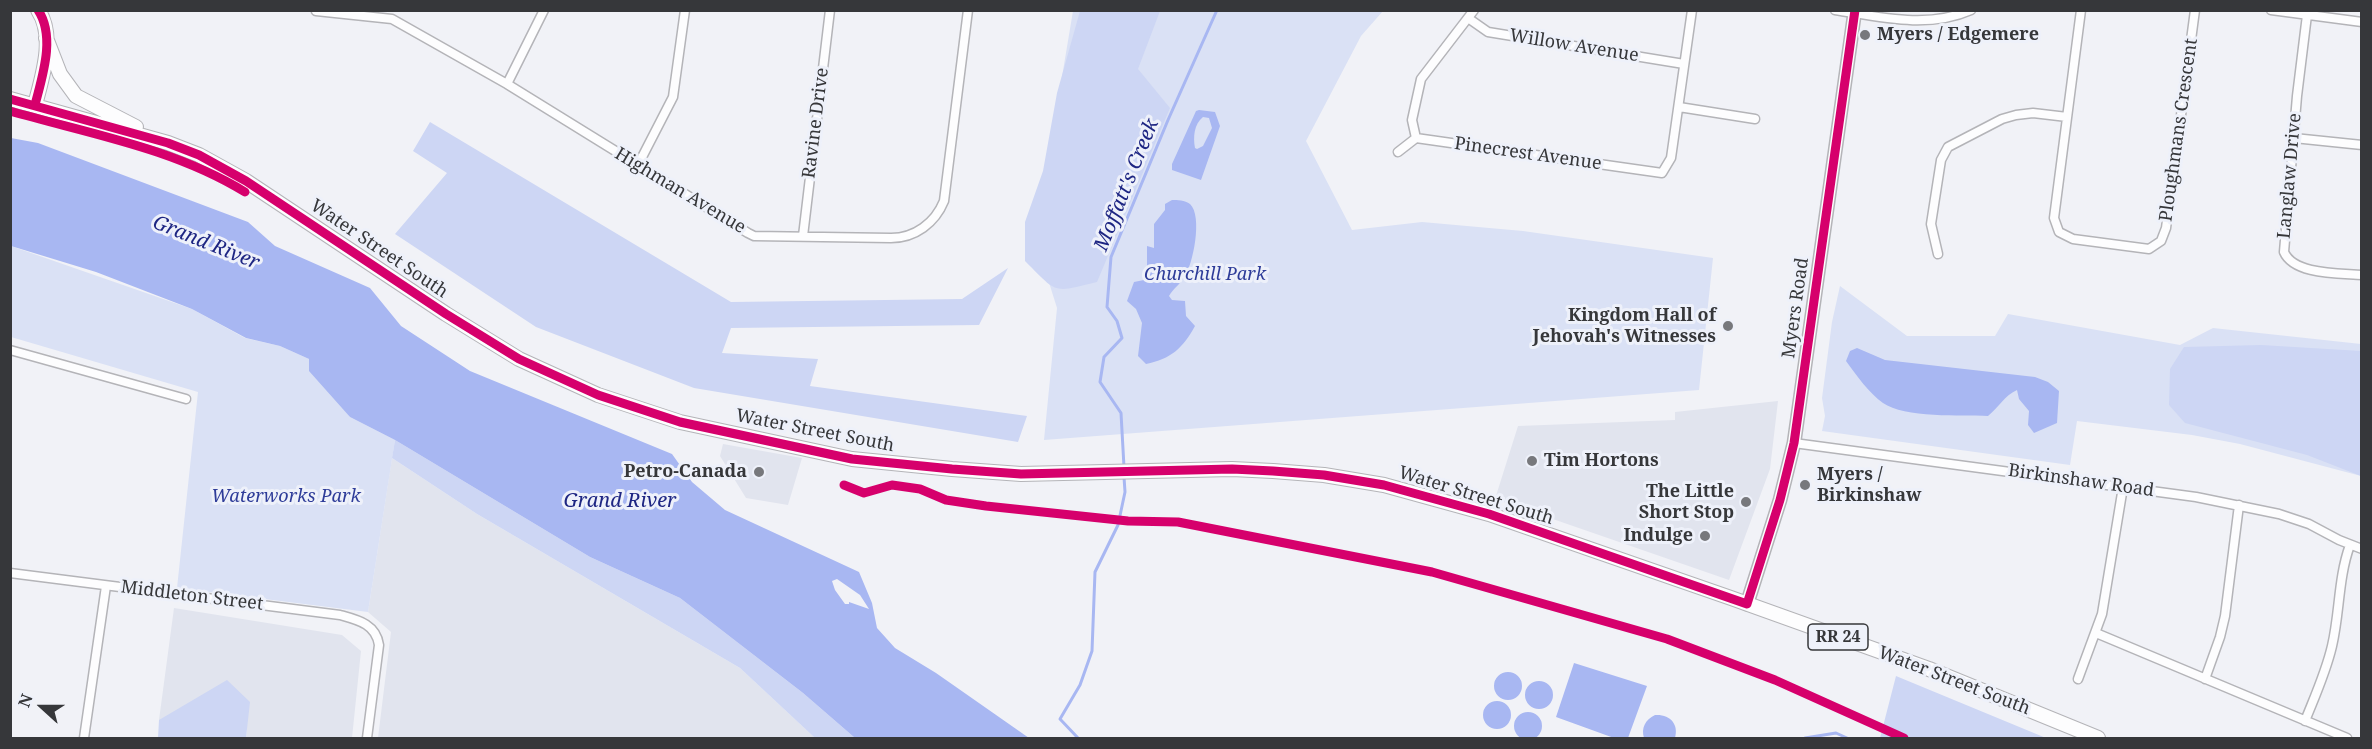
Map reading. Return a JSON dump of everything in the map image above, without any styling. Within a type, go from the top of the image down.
[{"type":"main road","points":[[35,105],[42,75],[46,39],[45,26],[38,10]]},
{"type":"main road","name":"Myers Road","points":[[1747,604],[1780,500],[1794,443],[1855,12]]},
{"type":"main road","points":[[46,39],[60,74],[76,96],[168,143]]},
{"type":"main road","name":"Water Street South","points":[[10,99],[168,143],[199,155],[246,181],[446,314],[519,359],[598,395],[680,422],[852,459],[1021,474],[1273,471],[1324,475],[1384,485],[1489,514],[1747,604],[1929,669],[2098,738]]},
{"type":"street","points":[[507,84],[544,15],[544,10]]},
{"type":"street","points":[[638,165],[673,97],[685,10]]},
{"type":"street","name":"Ravine Drive","points":[[803,236],[830,10]]},
{"type":"street","name":"Highman Avenue","points":[[316,11],[392,15],[754,236],[897,238],[917,231],[937,214],[944,201],[968,10]]},
{"type":"street","points":[[1398,152],[1416,138],[1412,120],[1421,79],[1474,10]]},
{"type":"street","points":[[1692,10],[1679,107],[1755,118]]},
{"type":"street","points":[[1835,10],[1911,21],[1932,21],[1971,10]]},
{"type":"street","name":"Ploughmans Crescent","points":[[2081,10],[2054,218],[2060,232],[2073,239],[2149,249],[2161,241],[2166,228],[2195,10]]},
{"type":"street","points":[[2271,10],[2361,22]]},
{"type":"street","name":"Langlaw Drive","points":[[2307,15],[2283,246],[2286,256],[2294,265],[2361,275]]},
{"type":"street","name":"Willow Avenue","points":[[1468,18],[1488,32],[1684,63]]},
{"type":"street","name":"Pinecrest Avenue","points":[[1416,138],[1662,173],[1671,158],[1679,107]]},
{"type":"street","points":[[1938,254],[1931,224],[1941,160],[1948,147],[1992,124],[2016,115],[2032,113],[2067,117]]},
{"type":"street","points":[[2294,138],[2361,145]]},
{"type":"street","points":[[10,350],[186,399]]},
{"type":"street","name":"Birkinshaw Road","points":[[1794,443],[2196,497],[2240,505],[2301,521],[2361,549]]},
{"type":"street","points":[[2078,679],[2096,633],[2109,581],[2123,487]]},
{"type":"street","points":[[2205,679],[2225,616],[2240,505]]},
{"type":"street","points":[[2305,720],[2325,672],[2332,647],[2342,571],[2350,545]]},
{"type":"street","name":"Middleton Street","points":[[10,573],[340,615],[361,621],[372,628],[379,645],[368,738]]},
{"type":"street","points":[[84,738],[106,586]]},
{"type":"street","points":[[2096,633],[2347,738]]},
{"type":"shaded area","points":[[1080,11],[1160,11],[1138,69],[1170,108],[1097,282],[1063,289],[1050,285],[1025,261],[1025,222],[1043,171],[1057,93]]},
{"type":"shaded area","points":[[430,122],[731,302],[962,299],[1008,268],[979,325],[731,328],[722,353],[818,359],[810,386],[1027,416],[1018,442],[694,388],[536,327],[395,234],[447,173],[413,151]]},
{"type":"shaded area","points":[[2261,345],[2361,351],[2361,476],[2307,455],[2185,423],[2169,405],[2170,369],[2184,347]]},
{"type":"shaded area","points":[[1778,401],[1770,469],[1729,580],[1495,499],[1518,426],[1675,420],[1675,412]]},
{"type":"shaded area","points":[[395,440],[590,557],[680,598],[803,693],[855,738],[815,738],[740,668],[477,514],[392,458]]},
{"type":"shaded area","points":[[723,444],[802,458],[788,505],[746,498],[720,456]]},
{"type":"shaded area","points":[[392,458],[477,514],[740,668],[815,738],[378,738],[391,632],[368,612]]},
{"type":"shaded area","points":[[174,608],[342,635],[361,651],[352,738],[246,738],[247,727],[159,720]]},
{"type":"shaded area","points":[[1896,676],[2046,738],[1880,738]]},
{"type":"shaded area","points":[[227,680],[250,702],[246,738],[158,738],[159,720]]},
{"type":"green space","name":"Churchill Park","points":[[1073,11],[1383,11],[1361,36],[1306,141],[1352,230],[1422,222],[1523,231],[1713,258],[1699,390],[1044,440],[1057,308],[1035,238]]},
{"type":"green space","name":"Waterworks Park","points":[[11,246],[192,309],[245,338],[280,346],[309,359],[350,417],[395,440],[368,612],[177,588],[198,392],[11,337]]},
{"type":"green space","points":[[1840,286],[1907,336],[1995,336],[2008,314],[2180,345],[2213,328],[2361,344],[2361,476],[2240,444],[2192,435],[2077,421],[2070,465],[1822,431],[1825,416],[1822,398],[1832,322]]},
{"type":"water","points":[[1196,111],[1215,112],[1220,126],[1201,180],[1172,170],[1172,164]],"holes":[[[1203,117],[1209,118],[1212,128],[1203,146],[1197,149],[1194,140],[1196,127]]]},
{"type":"water","name":"Grand River","points":[[11,138],[38,143],[248,222],[275,246],[370,288],[401,326],[470,371],[672,454],[692,482],[725,510],[859,572],[872,603],[877,628],[895,648],[936,673],[1029,738],[855,738],[803,693],[680,598],[590,557],[395,440],[350,417],[309,371],[309,359],[280,346],[246,338],[192,309],[96,272],[11,246]],"holes":[[[837,579],[860,595],[869,609],[849,602],[845,604],[835,590],[832,581]]]},
{"type":"water","points":[[1172,200],[1190,204],[1196,219],[1191,263],[1184,278],[1169,296],[1172,300],[1185,301],[1186,316],[1195,326],[1186,341],[1169,356],[1146,364],[1138,356],[1142,323],[1136,309],[1127,301],[1134,282],[1144,280],[1147,276],[1147,246],[1154,248],[1154,224],[1165,210],[1165,204]]},
{"type":"water","points":[[1857,348],[1885,360],[2035,377],[2048,382],[2059,391],[2057,423],[2034,433],[2028,425],[2029,411],[2019,399],[2017,390],[1988,416],[1934,415],[1892,408],[1883,403],[1863,384],[1846,361],[1850,351]]},
{"type":"water","points":[[1574,663],[1647,686],[1628,738],[1614,738],[1556,717]]},
{"type":"water","points":[[1508,672],[1518,676],[1522,686],[1518,696],[1508,700],[1498,696],[1494,686],[1498,676]]},
{"type":"water","points":[[1539,681],[1549,685],[1553,695],[1549,705],[1539,709],[1529,705],[1525,695],[1529,685]]},
{"type":"water","points":[[1497,701],[1507,705],[1511,715],[1507,725],[1497,729],[1487,725],[1483,715],[1487,705]]},
{"type":"water","points":[[1528,712],[1538,716],[1542,726],[1538,736],[1528,740],[1518,736],[1514,726],[1518,716]]},
{"type":"water","points":[[1655,715],[1665,716],[1672,721],[1676,728],[1675,738],[1644,738],[1645,725]]},
{"type":"waterway","name":"Moffatt's Creek","points":[[1124,467],[1121,413],[1100,382],[1104,357],[1122,338],[1117,321],[1107,307],[1111,257],[1217,10]]},
{"type":"waterway","name":"Moffatt's Creek","points":[[1078,738],[1060,719],[1080,685],[1092,651],[1095,572],[1118,525],[1125,492],[1124,477]]},
{"type":"waterway","points":[[1805,738],[1836,733],[1847,738]]},
{"type":"cycle path","points":[[35,105],[44,70],[47,45],[46,32],[38,10]]},
{"type":"cycle path","points":[[10,99],[168,143],[199,155],[246,181],[446,314],[519,359],[598,395],[680,422],[852,459],[952,469],[1021,474],[1232,469],[1324,475],[1384,485],[1489,514],[1747,604],[1780,500],[1794,443],[1855,10]]},
{"type":"cycle path","points":[[10,111],[160,153],[218,177],[245,192]]},
{"type":"cycle path","points":[[844,485],[864,493],[892,485],[920,489],[946,500],[986,506],[1128,521],[1178,522],[1432,572],[1667,639],[1775,680],[1904,738]]},
{"type":"place","name":"Myers / Edgemere","points":[[1865,35]]},
{"type":"place","name":"Kingdom Hall of Jehovah's Witnesses","points":[[1728,326]]},
{"type":"place","name":"Tim Hortons","points":[[1532,461]]},
{"type":"place","name":"Petro-Canada","points":[[759,472]]},
{"type":"place","name":"Myers / Birkinshaw","points":[[1805,485]]},
{"type":"place","name":"The Little Short Stop","points":[[1746,502]]},
{"type":"place","name":"Indulge","points":[[1705,536]]}]
